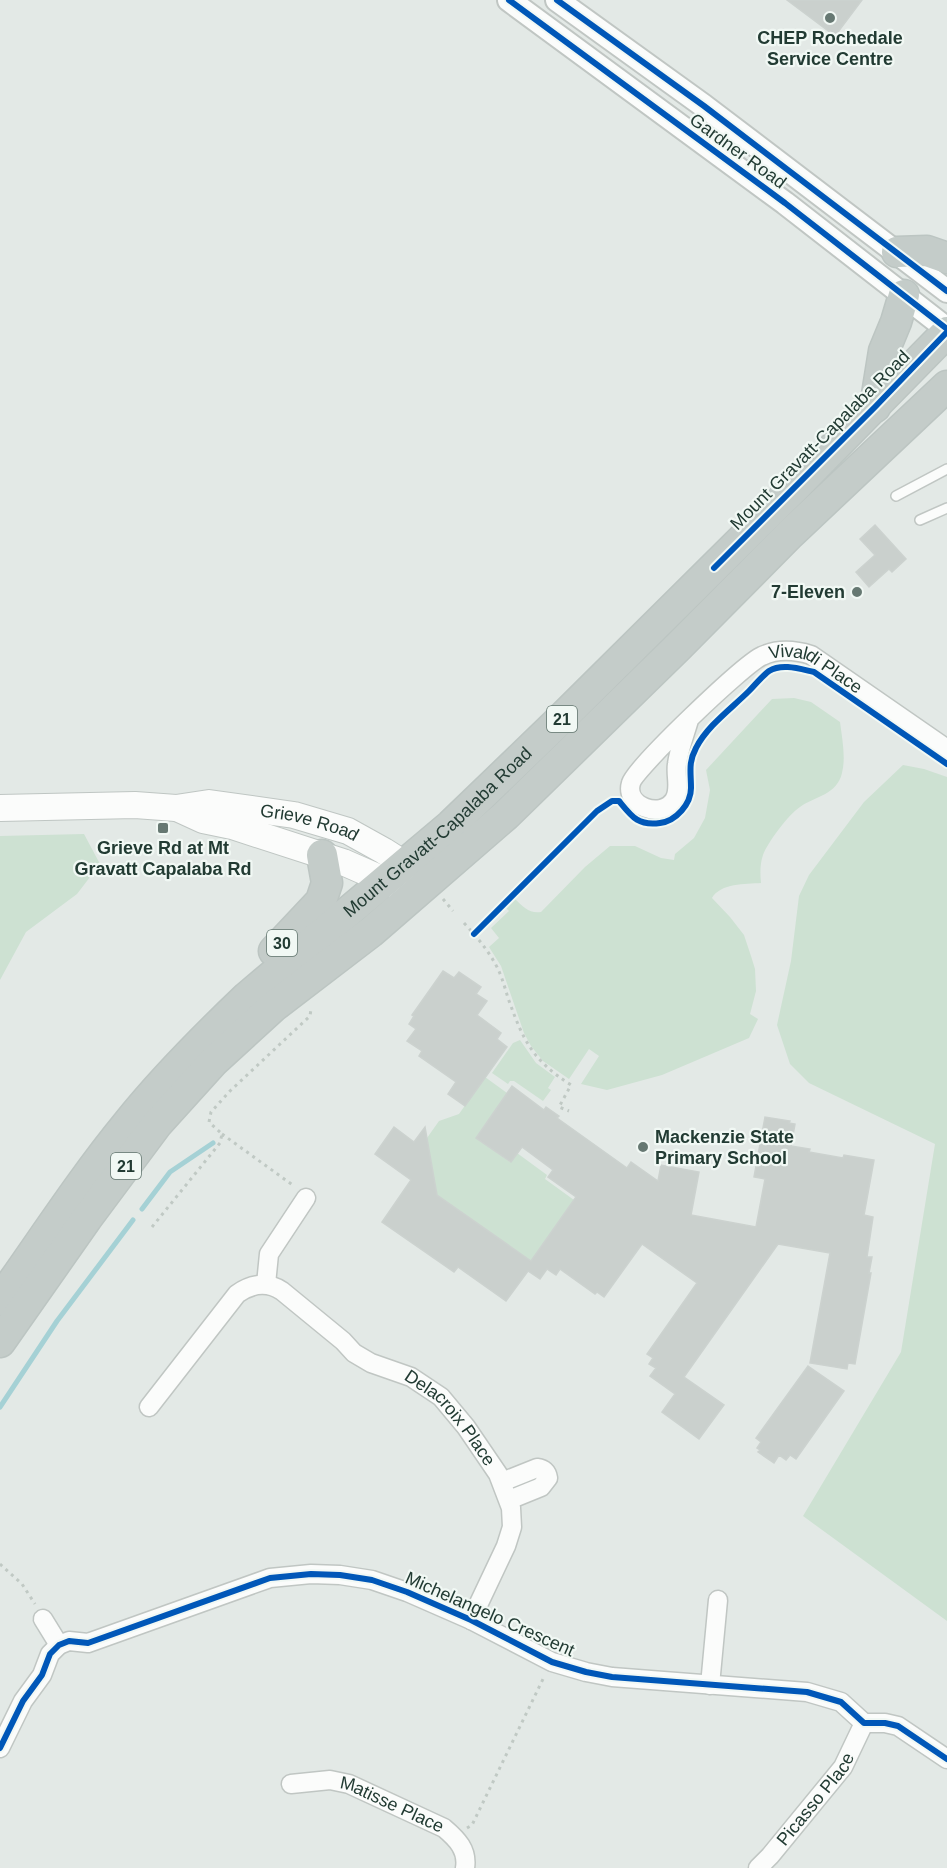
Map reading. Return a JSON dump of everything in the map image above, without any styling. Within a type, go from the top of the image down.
[{"type":"highway","points":[[897,252],[927,251],[947,258]]},
{"type":"highway","points":[[875,407],[884,351],[904,294]]},
{"type":"highway","name":"Mount Gravatt-Capalaba Road","points":[[0,1300],[128,1122],[218,1024],[451,825],[875,407],[947,331]]},
{"type":"highway","name":"Mount Gravatt-Capalaba Road","points":[[0,1342],[157,1124],[245,1031],[371,932],[429,891],[790,534],[946,388]]},
{"type":"highway","name":"30","points":[[218,1024],[244,980],[314,911],[321,901],[327,883],[322,855]]},
{"type":"main road","name":"Grieve Road","points":[[0,808],[135,805],[176,808],[209,803],[314,819],[348,831],[395,872],[429,891]]},
{"type":"main road","name":"Grieve Road","points":[[176,808],[203,820],[232,826],[322,855],[395,872]]},
{"type":"street","name":"Gardner Road","points":[[509,0],[784,203],[904,294],[947,331]]},
{"type":"street","name":"Gardner Road","points":[[557,0],[704,106],[947,291]]},
{"type":"street","name":"Vivaldi Place","points":[[689,720],[677,764],[678,786],[674,800],[668,806],[658,810],[644,808],[633,797],[630,786],[642,766],[689,720],[755,659],[774,652],[793,651],[811,655],[947,749]]},
{"type":"street","points":[[149,1407],[237,1294],[255,1285],[266,1284],[269,1254],[306,1198]]},
{"type":"street","name":"Delacroix Place","points":[[266,1284],[289,1296],[364,1359],[411,1377],[441,1397],[466,1427],[502,1482],[513,1517],[510,1537],[471,1620]]},
{"type":"street","points":[[502,1482],[537,1468],[547,1474],[548,1478],[544,1485],[509,1500]]},
{"type":"street","name":"Michelangelo Crescent","points":[[59,1645],[69,1641],[88,1643],[270,1578],[311,1574],[340,1575],[372,1580],[407,1592],[471,1620],[552,1662],[599,1675],[807,1692],[829,1697],[846,1705],[864,1723]]},
{"type":"street","points":[[710,1685],[718,1600]]},
{"type":"street","points":[[0,1748],[23,1701],[42,1675],[50,1654],[59,1645],[43,1619]]},
{"type":"street","points":[[864,1723],[885,1723],[898,1726],[947,1759]]},
{"type":"street","name":"Picasso Place","points":[[758,1868],[837,1777],[849,1758],[864,1723]]},
{"type":"street","name":"Matisse Place","points":[[291,1784],[330,1780],[349,1784],[444,1828],[462,1848],[466,1862],[465,1868]]},
{"type":"lane","points":[[896,496],[947,469]]},
{"type":"lane","points":[[920,520],[947,508]]},
{"type":"path","points":[[429,891],[453,912]]},
{"type":"path","points":[[464,923],[484,945],[498,969],[522,1035],[535,1056],[556,1076],[572,1085],[559,1107],[569,1111]]},
{"type":"path","points":[[474,934],[482,926]]},
{"type":"path","points":[[306,1198],[290,1183],[209,1122],[211,1112],[230,1091],[310,1016],[311,1010]]},
{"type":"path","points":[[152,1227],[220,1143],[222,1134]]},
{"type":"path","points":[[0,1564],[22,1584],[43,1619]]},
{"type":"path","points":[[455,1838],[472,1825],[552,1662]]},
{"type":"green space","points":[[794,698],[811,702],[840,722],[844,761],[842,773],[835,786],[795,811],[774,836],[762,858],[761,883],[727,887],[721,889],[712,898],[744,935],[755,969],[756,991],[750,1014],[758,1019],[749,1038],[662,1075],[607,1090],[581,1084],[599,1056],[589,1049],[569,1079],[543,1061],[524,1033],[501,966],[489,947],[499,938],[491,928],[509,911],[505,907],[515,899],[530,911],[541,912],[585,867],[610,846],[635,846],[661,858],[674,860],[675,854],[694,838],[705,818],[710,790],[706,770],[772,699]]},
{"type":"green space","points":[[903,765],[947,777],[947,1621],[803,1516],[901,1352],[935,1144],[809,1083],[790,1064],[777,1025],[791,961],[799,896],[809,875],[864,802]]},
{"type":"green space","points":[[84,834],[100,864],[77,894],[26,932],[0,980],[0,836]]},
{"type":"green space","points":[[520,1040],[536,1063],[555,1077],[548,1088],[551,1090],[543,1101],[514,1081],[508,1084],[492,1073],[513,1043]]},
{"type":"green space","points":[[485,1077],[507,1093],[476,1138],[510,1162],[517,1153],[547,1175],[545,1179],[574,1200],[531,1261],[437,1195],[427,1138],[439,1121],[459,1114]]},
{"type":"building","name":"CHEP Rochedale Service Centre","points":[[787,0],[862,0],[835,36]]},
{"type":"building","points":[[875,525],[906,559],[892,572],[889,569],[869,587],[856,572],[875,555],[860,539]]},
{"type":"building","points":[[443,971],[454,978],[459,972],[481,987],[476,994],[487,1001],[477,1015],[501,1033],[497,1039],[507,1047],[465,1106],[448,1094],[456,1082],[419,1056],[422,1051],[407,1041],[416,1029],[409,1024],[414,1016],[412,1015]]},
{"type":"building","points":[[512,1086],[544,1110],[546,1107],[559,1116],[557,1118],[627,1168],[631,1162],[658,1181],[661,1165],[699,1172],[691,1215],[756,1227],[765,1179],[754,1177],[765,1117],[795,1124],[791,1146],[843,1158],[844,1155],[874,1160],[864,1215],[873,1217],[867,1257],[872,1257],[869,1273],[871,1273],[855,1364],[848,1363],[847,1369],[810,1363],[830,1253],[778,1244],[684,1377],[724,1405],[699,1439],[662,1412],[675,1394],[650,1376],[656,1368],[649,1364],[653,1358],[647,1354],[697,1283],[642,1244],[604,1297],[597,1292],[595,1294],[560,1269],[556,1275],[547,1269],[540,1279],[528,1271],[506,1301],[458,1267],[454,1272],[382,1222],[411,1180],[375,1154],[394,1127],[414,1142],[425,1127],[437,1195],[531,1261],[576,1197],[548,1177],[553,1170],[522,1147],[511,1162],[476,1138]]},
{"type":"building","points":[[808,1366],[844,1391],[796,1459],[790,1455],[786,1460],[779,1455],[774,1463],[758,1452],[760,1450],[757,1448],[761,1442],[756,1438]]},
{"type":"waterway","points":[[142,1209],[170,1172],[213,1143]]},
{"type":"waterway","points":[[0,1407],[57,1321],[133,1220]]},
{"type":"cycle path","points":[[509,0],[785,203],[947,329]]},
{"type":"cycle path","points":[[557,0],[704,106],[947,291]]},
{"type":"cycle path","points":[[714,568],[947,332]]},
{"type":"cycle path","points":[[474,934],[597,811],[612,801],[619,801],[632,816],[641,822],[652,824],[666,822],[682,811],[690,794],[693,753],[701,740],[764,675],[774,669],[791,667],[814,672],[947,764]]},
{"type":"cycle path","points":[[0,1748],[23,1701],[42,1675],[50,1654],[59,1645],[69,1641],[88,1643],[270,1578],[311,1574],[340,1575],[372,1580],[407,1592],[471,1620],[552,1662],[586,1672],[612,1677],[807,1692],[841,1702],[864,1723],[885,1723],[898,1726],[947,1759]]},
{"type":"place","name":"CHEP Rochedale Service Centre","points":[[830,18]]},
{"type":"place","name":"7-Eleven","points":[[857,592]]},
{"type":"place","name":"Grieve Rd at Mt Gravatt Capalaba Rd","points":[[163,828]]},
{"type":"place","name":"Mackenzie State Primary School","points":[[643,1147]]}]
